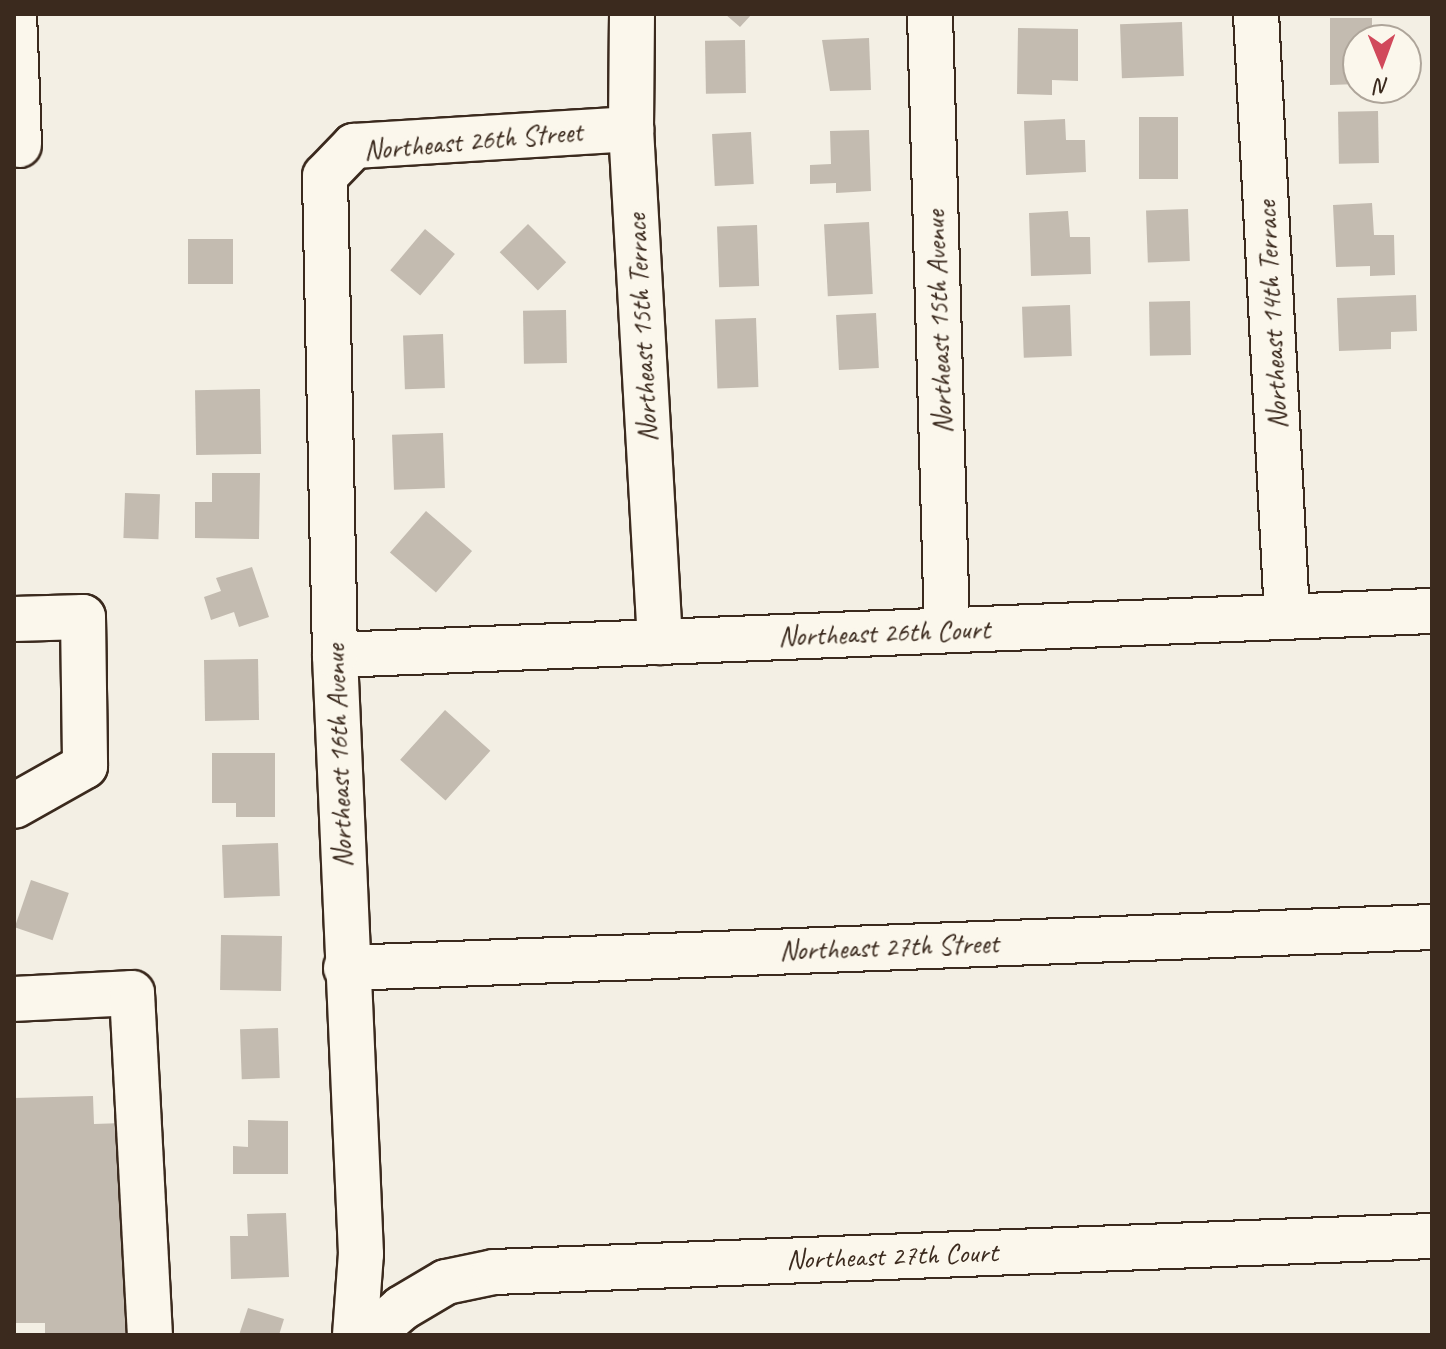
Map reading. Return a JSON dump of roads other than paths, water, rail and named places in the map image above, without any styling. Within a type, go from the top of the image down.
[{"type":"street","points":[[14,14],[19,145]]},
{"type":"street","name":"Northeast 15th Terrace","points":[[632,14],[631,129],[660,642]]},
{"type":"street","name":"Northeast 15th Avenue","points":[[930,14],[947,630]]},
{"type":"street","name":"Northeast 14th Terrace","points":[[1256,14],[1287,616]]},
{"type":"street","name":"Northeast 26th Street","points":[[325,176],[354,146],[631,129]]},
{"type":"street","name":"Northeast 16th Avenue","points":[[325,176],[335,655],[346,968],[361,1254],[355,1335]]},
{"type":"street","name":"Northeast 26th Court","points":[[335,655],[1432,611]]},
{"type":"street","points":[[14,619],[83,617],[85,766],[14,806]]},
{"type":"street","name":"Northeast 27th Street","points":[[346,968],[1432,927]]},
{"type":"street","points":[[14,999],[132,993],[150,1335]]},
{"type":"street","name":"Northeast 27th Court","points":[[371,1335],[402,1308],[446,1282],[494,1272],[1432,1236]]}]
